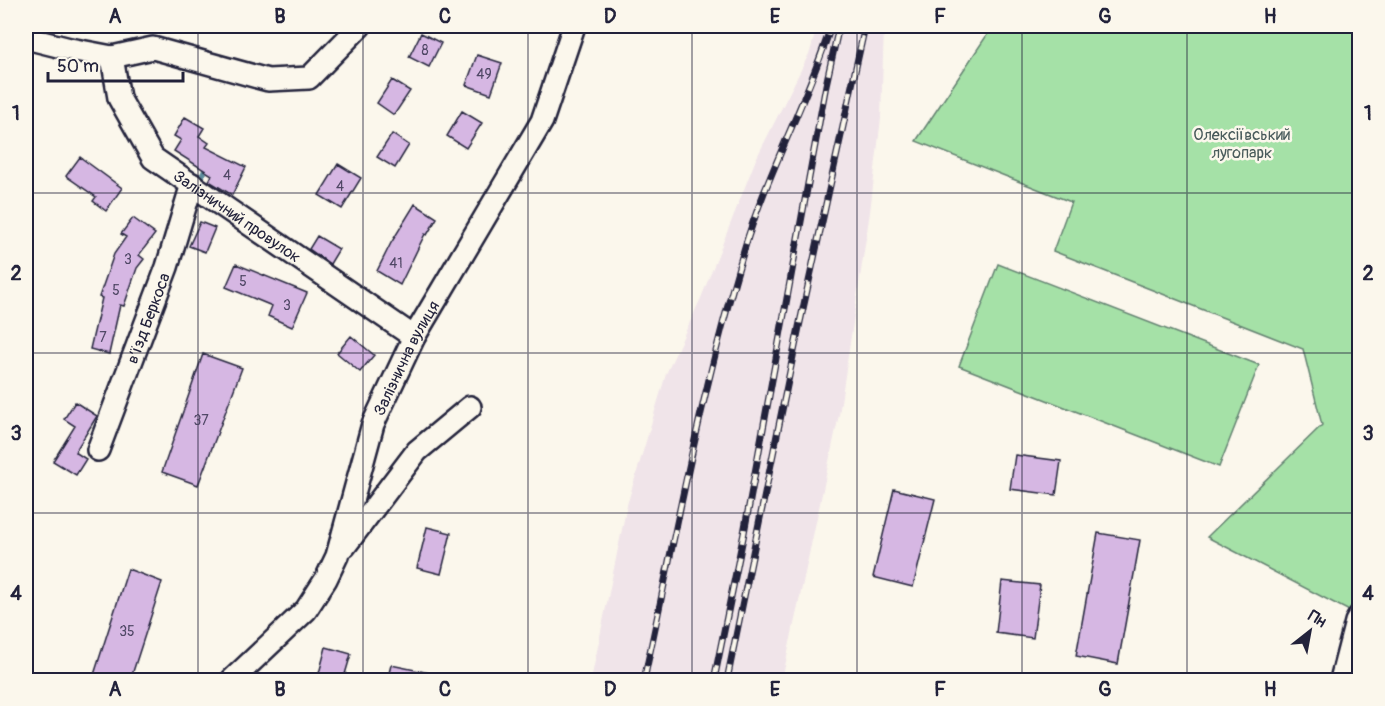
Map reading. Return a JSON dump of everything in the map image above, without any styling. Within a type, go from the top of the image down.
[{"type":"street","points":[[26,38],[112,57],[153,48],[268,80],[309,78],[360,26]]},
{"type":"street","name":"Залізнична вулиця","points":[[232,681],[306,610],[326,579],[337,556],[373,424],[414,337],[542,121],[574,26]]},
{"type":"street","name":"Залізничний провулок","points":[[112,57],[118,98],[153,158],[414,337]]},
{"type":"street","name":"в’їзд Беркоса","points":[[98,450],[196,188]]},
{"type":"street","points":[[337,556],[417,451],[470,407]]},
{"type":"street","points":[[1341,681],[1359,615]]},
{"type":"shaded area","points":[[817,26],[884,26],[881,118],[870,212],[839,415],[782,680],[591,680],[627,505],[666,374],[701,298],[756,159],[810,52]]},
{"type":"green space","name":"Олексіївський лугопарк","points":[[993,26],[1359,26],[1359,616],[1207,537],[1322,425],[1303,349],[1053,251],[1071,202],[916,141]]},
{"type":"green space","points":[[998,264],[1259,365],[1219,467],[959,366]]},
{"type":"building","points":[[421,33],[441,43],[429,67],[409,57]]},
{"type":"building","points":[[477,55],[502,63],[491,94],[466,85]]},
{"type":"building","points":[[392,80],[410,91],[394,115],[377,103]]},
{"type":"building","points":[[462,111],[482,123],[466,148],[447,136]]},
{"type":"building","points":[[185,117],[204,128],[199,136],[209,143],[206,147],[246,167],[232,195],[209,181],[212,175],[174,151],[181,140],[174,136]]},
{"type":"building","points":[[392,134],[409,145],[395,168],[377,157]]},
{"type":"building","points":[[80,157],[122,188],[106,211],[93,201],[96,197],[66,176]]},
{"type":"building","points":[[338,164],[361,178],[342,209],[319,195]]},
{"type":"building","points":[[415,204],[437,218],[427,235],[425,234],[400,285],[377,271]]},
{"type":"building","points":[[133,218],[155,234],[139,255],[144,259],[137,268],[124,306],[120,305],[109,354],[90,349],[102,298],[99,297],[114,254],[126,237],[121,234]]},
{"type":"building","points":[[200,222],[215,228],[205,252],[189,246]]},
{"type":"building","points":[[317,236],[339,249],[330,264],[309,249]]},
{"type":"building","points":[[236,264],[307,293],[292,327],[268,316],[272,306],[226,287]]},
{"type":"building","points":[[351,336],[374,355],[360,372],[337,353]]},
{"type":"building","points":[[203,354],[242,368],[198,485],[162,472]]},
{"type":"building","points":[[75,402],[97,416],[75,452],[86,459],[76,475],[53,461],[75,426],[64,419]]},
{"type":"building","points":[[1015,455],[1061,461],[1056,495],[1010,489]]},
{"type":"building","points":[[894,489],[935,499],[913,587],[873,577]]},
{"type":"building","points":[[427,527],[451,533],[441,574],[417,568]]},
{"type":"building","points":[[1098,533],[1140,540],[1118,664],[1076,656]]},
{"type":"building","points":[[128,569],[162,582],[130,681],[92,681]]},
{"type":"building","points":[[1002,581],[1040,585],[1033,638],[996,633]]},
{"type":"building","points":[[326,647],[351,654],[343,681],[317,681]]},
{"type":"building","points":[[391,665],[435,674],[434,681],[387,681]]},
{"type":"waterway","points":[[198,184],[207,165]]},
{"type":"railway","points":[[644,680],[690,464],[715,357],[744,250],[753,221],[811,82],[831,26]]},
{"type":"railway","points":[[714,680],[744,533],[826,85],[839,26]]},
{"type":"railway","points":[[727,680],[799,327],[865,26]]}]
